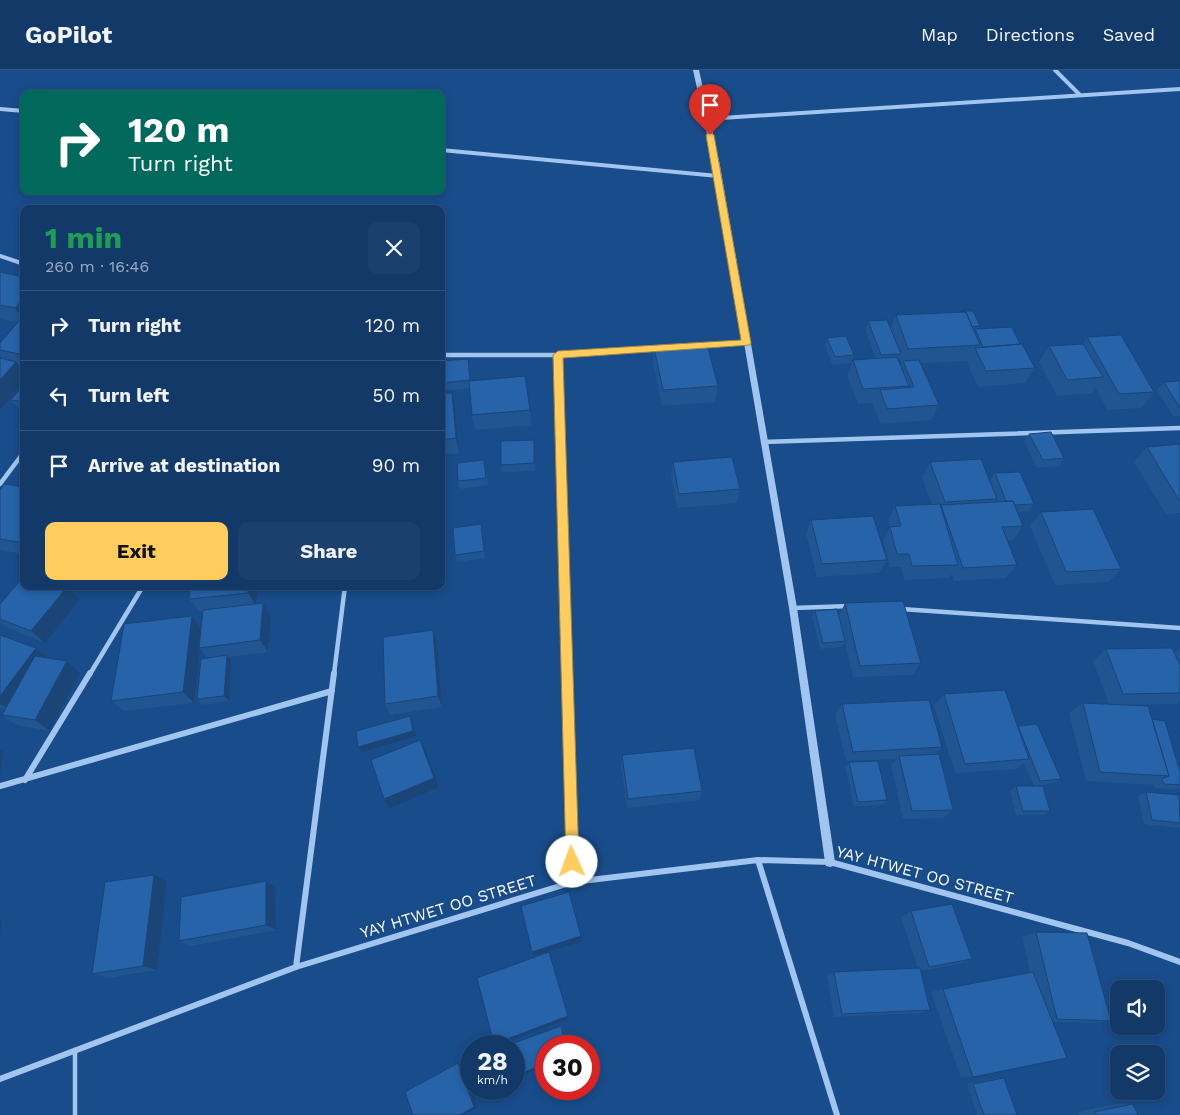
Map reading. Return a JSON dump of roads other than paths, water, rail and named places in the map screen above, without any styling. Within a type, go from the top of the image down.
[{"type":"street","points":[[696,70],[718,176],[793,608],[830,862]]},
{"type":"street","points":[[1054,70],[1080,96]]},
{"type":"street","points":[[706,119],[1180,89]]},
{"type":"street","points":[[0,109],[20,111]]},
{"type":"street","points":[[445,150],[718,176]]},
{"type":"street","points":[[0,257],[20,263]]},
{"type":"street","points":[[697,346],[746,343]]},
{"type":"street","points":[[445,355],[558,355],[667,348]]},
{"type":"street","points":[[558,355],[573,882]]},
{"type":"street","points":[[763,442],[1180,428]]},
{"type":"street","points":[[0,484],[20,457]]},
{"type":"street","points":[[26,780],[140,590]]},
{"type":"street","points":[[296,967],[345,590]]},
{"type":"street","points":[[793,608],[856,606]]},
{"type":"street","points":[[895,608],[1180,628]]},
{"type":"street","points":[[0,786],[332,691]]},
{"type":"street","points":[[758,860],[836,1115]]},
{"type":"street","name":"YAY HTWET OO STREET","points":[[0,1078],[296,967],[573,882],[758,860],[830,862],[1128,943],[1180,962]]},
{"type":"lane","points":[[75,1050],[75,1115]]}]
